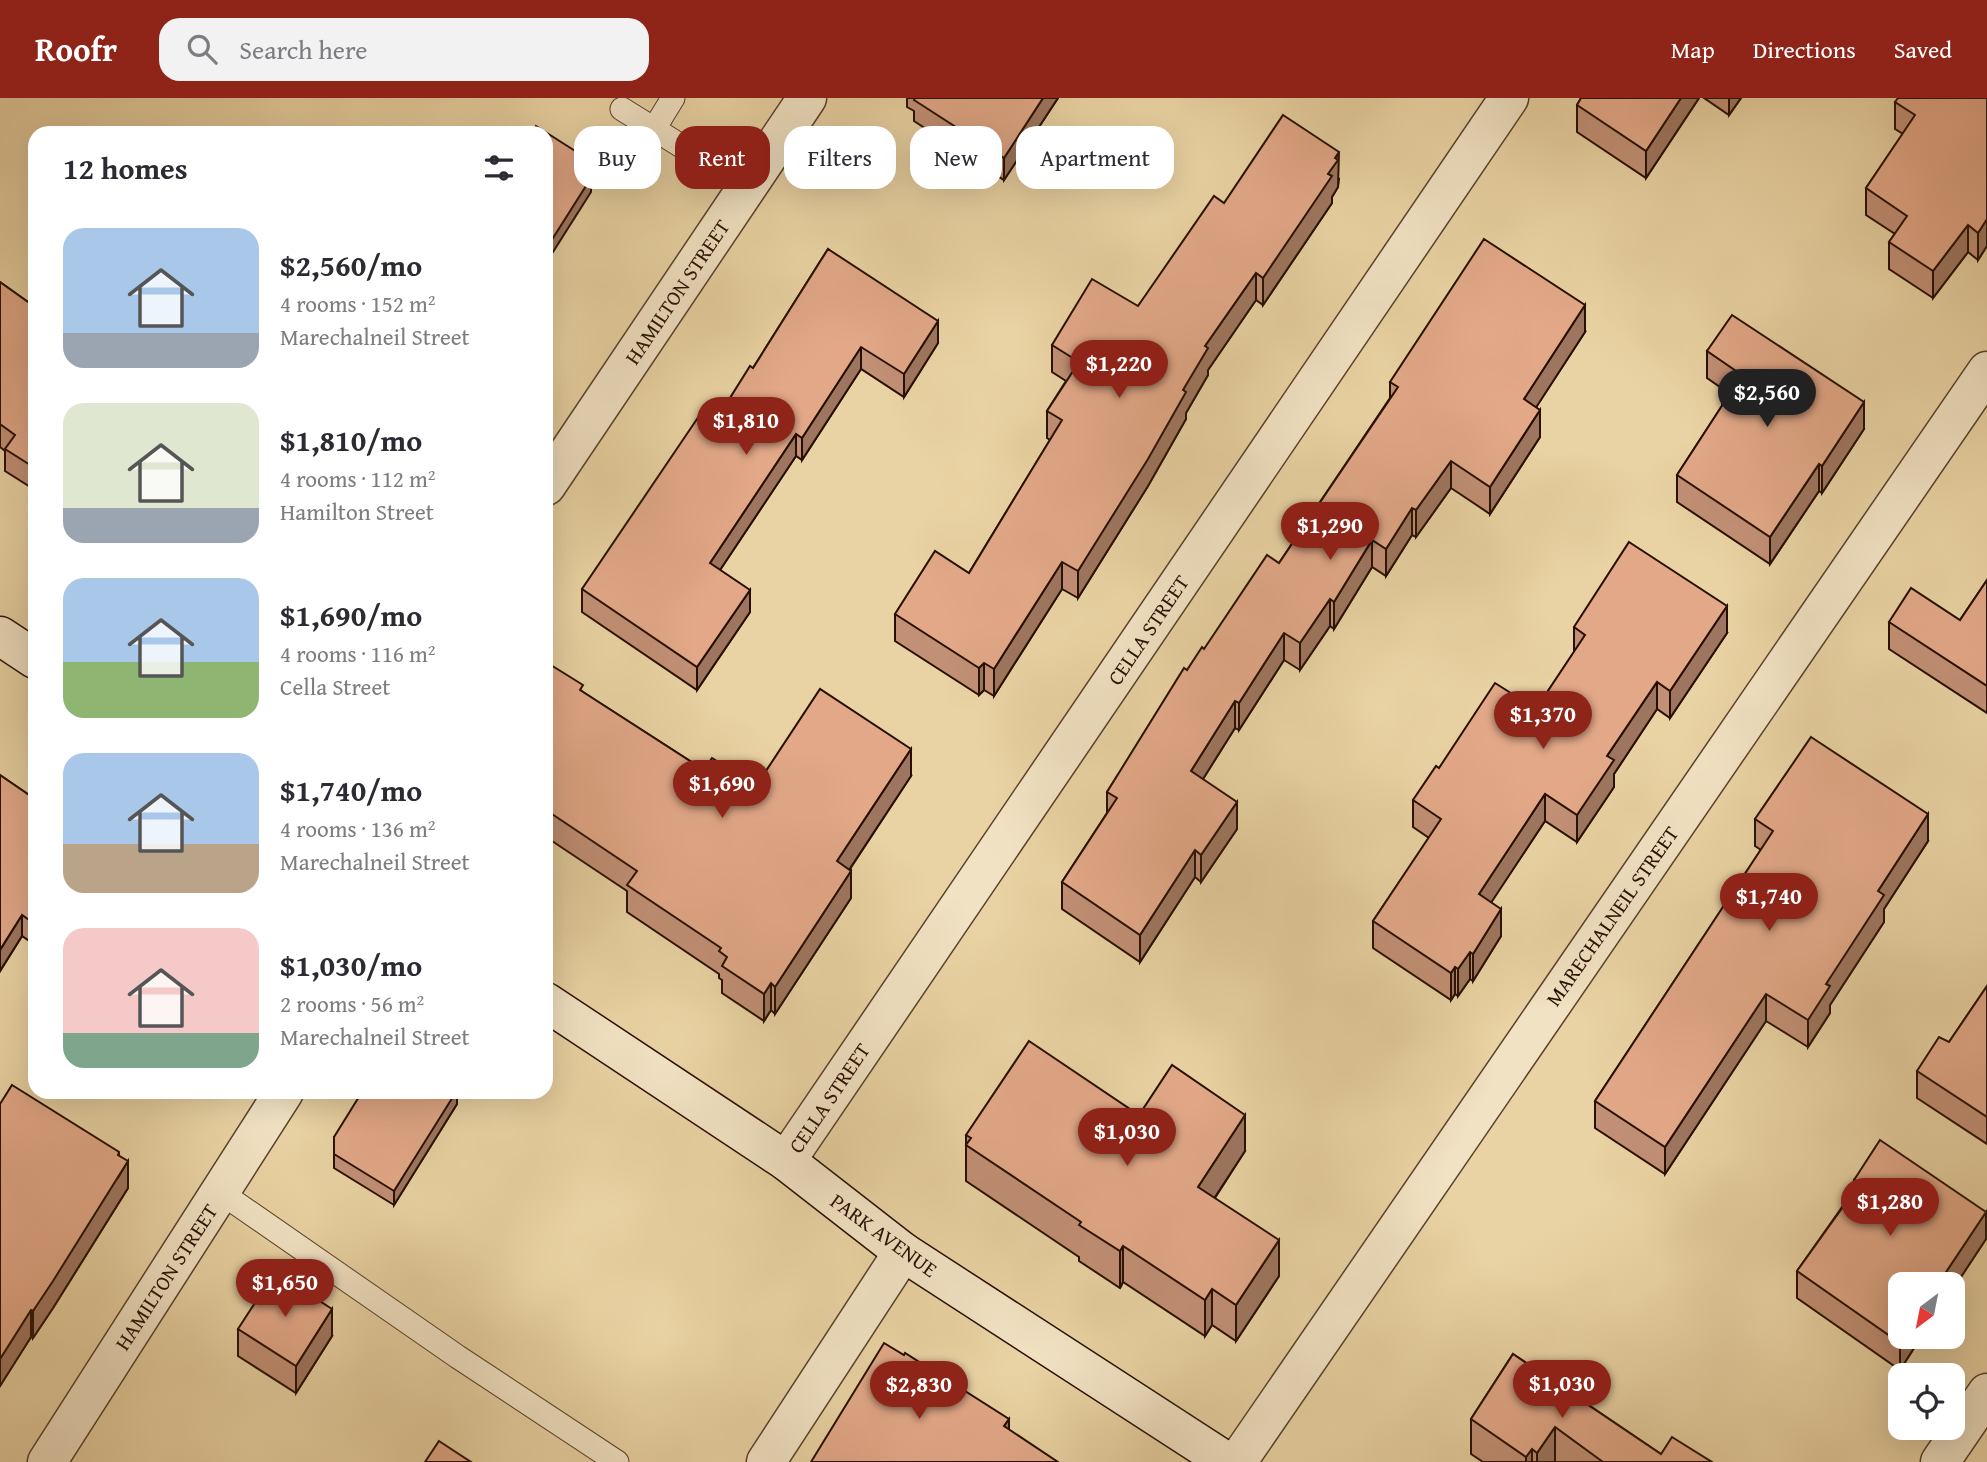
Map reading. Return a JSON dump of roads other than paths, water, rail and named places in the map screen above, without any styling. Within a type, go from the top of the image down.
[{"type":"street","name":"HAMILTON STREET","points":[[770,153],[807,98]]},
{"type":"street","name":"CELLA STREET","points":[[786,1161],[1509,98]]},
{"type":"street","name":"HAMILTON STREET","points":[[553,476],[746,189]]},
{"type":"street","name":"MARECHALNEIL STREET","points":[[1237,1462],[1987,370]]},
{"type":"street","points":[[0,636],[28,654]]},
{"type":"street","name":"PARK AVENUE","points":[[553,1007],[786,1161],[903,1252],[1227,1462]]},
{"type":"street","name":"HAMILTON STREET","points":[[47,1462],[280,1099]]},
{"type":"street","points":[[765,1462],[903,1252]]},
{"type":"street","points":[[1940,1462],[1987,1393]]},
{"type":"lane","points":[[656,126],[673,98]]},
{"type":"lane","points":[[622,109],[649,126]]},
{"type":"lane","points":[[220,1192],[458,1357],[617,1462]]}]
